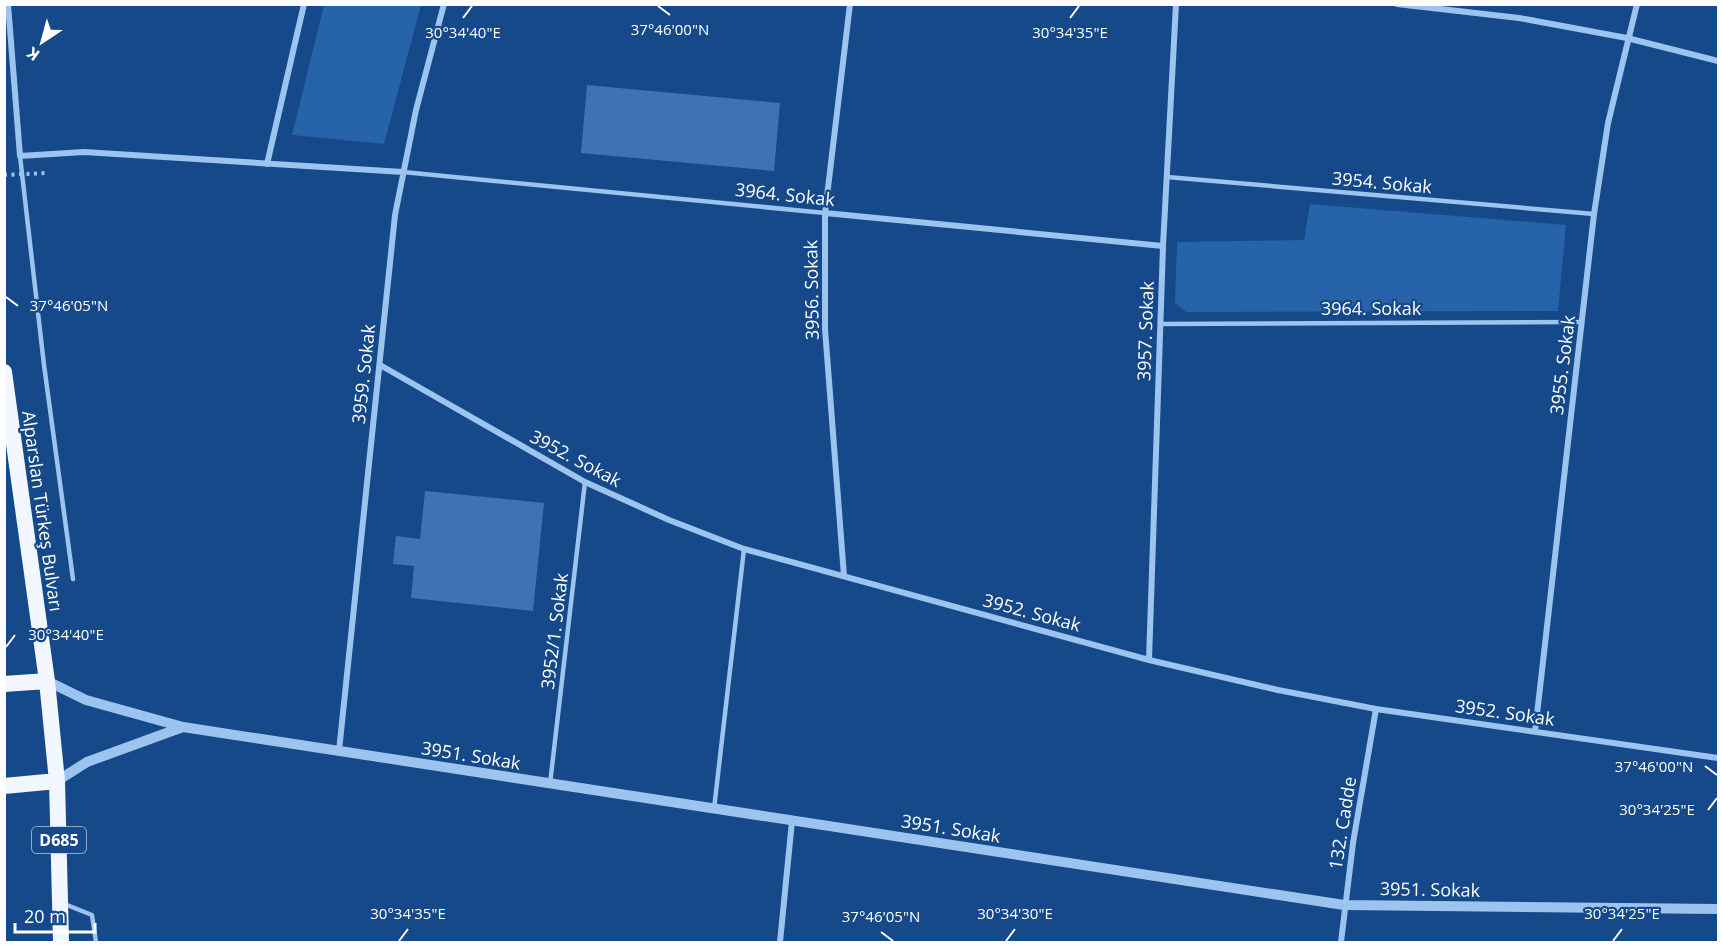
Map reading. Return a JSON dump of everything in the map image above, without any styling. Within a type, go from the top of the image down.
[{"type":"highway","name":"Alparslan Türkeş Bulvarı","points":[[4,372],[47,681],[57,781],[61,942]]},
{"type":"highway","points":[[4,684],[47,681]]},
{"type":"highway","points":[[4,786],[57,781]]},
{"type":"street","points":[[8,4],[20,156],[84,152],[403,172]]},
{"type":"street","points":[[267,164],[304,4]]},
{"type":"street","name":"3959. Sokak","points":[[339,751],[395,215],[416,110],[444,4]]},
{"type":"street","name":"3956. Sokak","points":[[844,576],[825,330],[825,213],[850,4]]},
{"type":"street","name":"3957. Sokak","points":[[1149,660],[1163,246],[1176,4]]},
{"type":"street","points":[[1397,4],[1519,18],[1628,38],[1719,61]]},
{"type":"street","name":"3955. Sokak","points":[[1535,732],[1594,214],[1608,123],[1637,4]]},
{"type":"street","name":"3964. Sokak","points":[[825,213],[1163,246]]},
{"type":"street","name":"3952. Sokak","points":[[380,365],[585,482],[669,520],[744,549],[1149,660],[1278,690],[1376,709],[1719,758]]},
{"type":"street","name":"3951. Sokak","points":[[47,681],[86,700],[183,728],[1344,905],[1719,909]]},
{"type":"street","name":"132. Cadde","points":[[1341,942],[1344,905],[1376,709]]},
{"type":"street","name":"3951. Sokak","points":[[57,781],[87,762],[183,728]]},
{"type":"street","points":[[780,942],[792,821]]},
{"type":"lane","points":[[20,156],[44,364],[73,579]]},
{"type":"lane","name":"3964. Sokak","points":[[403,172],[825,213]]},
{"type":"lane","name":"3954. Sokak","points":[[1167,177],[1594,214]]},
{"type":"lane","name":"3964. Sokak","points":[[1161,324],[1582,322]]},
{"type":"lane","name":"3952/1. Sokak","points":[[550,784],[585,482]]},
{"type":"lane","points":[[714,809],[744,549]]},
{"type":"lane","points":[[61,902],[92,915],[96,942]]},
{"type":"path","points":[[4,175],[45,173]]},
{"type":"shaded area","points":[[324,5],[421,5],[384,144],[292,135]]},
{"type":"shaded area","points":[[1310,204],[1566,225],[1558,311],[1186,312],[1175,303],[1177,242],[1304,240]]},
{"type":"building","points":[[587,85],[780,103],[774,171],[581,153]]},
{"type":"building","points":[[425,491],[544,503],[533,611],[411,598],[414,566],[393,564],[396,536],[420,539]]}]
